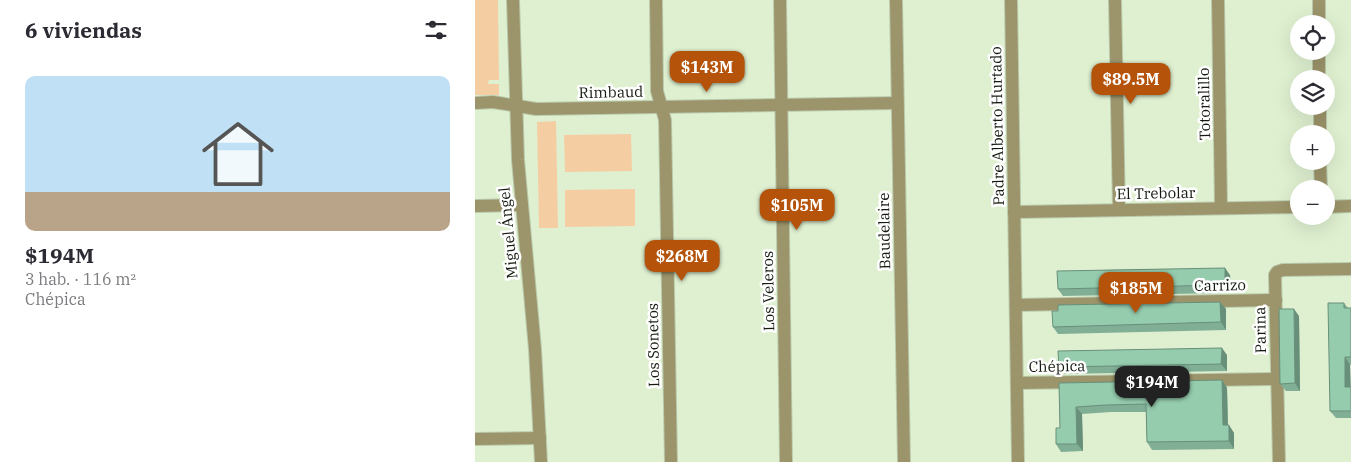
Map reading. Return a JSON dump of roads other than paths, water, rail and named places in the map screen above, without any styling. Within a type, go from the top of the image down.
[{"type":"street","name":"Miguel Ángel","points":[[513,0],[517,160],[535,349],[541,462]]},
{"type":"street","name":"Los Sonetos","points":[[656,0],[657,91],[665,120],[671,462]]},
{"type":"street","name":"Los Veleros","points":[[780,0],[786,462]]},
{"type":"street","name":"Baudelaire","points":[[895,0],[904,462]]},
{"type":"street","name":"Padre Alberto Hurtado","points":[[1011,0],[1018,462]]},
{"type":"street","points":[[1115,0],[1119,210]]},
{"type":"street","name":"Totoralillo","points":[[1218,0],[1221,208]]},
{"type":"street","points":[[1319,0],[1319,15]]},
{"type":"street","name":"Rimbaud","points":[[475,103],[493,102],[536,109],[897,103]]},
{"type":"street","points":[[475,206],[522,205]]},
{"type":"street","points":[[1335,207],[1351,206]]},
{"type":"street","name":"El Trebolar","points":[[1014,212],[1290,207]]},
{"type":"street","name":"Parina","points":[[1279,462],[1275,275],[1279,271],[1351,269]]},
{"type":"street","name":"Carrizo","points":[[1016,305],[1276,300]]},
{"type":"street","name":"Chépica","points":[[1017,383],[1277,379]]},
{"type":"street","points":[[475,439],[540,438]]}]
